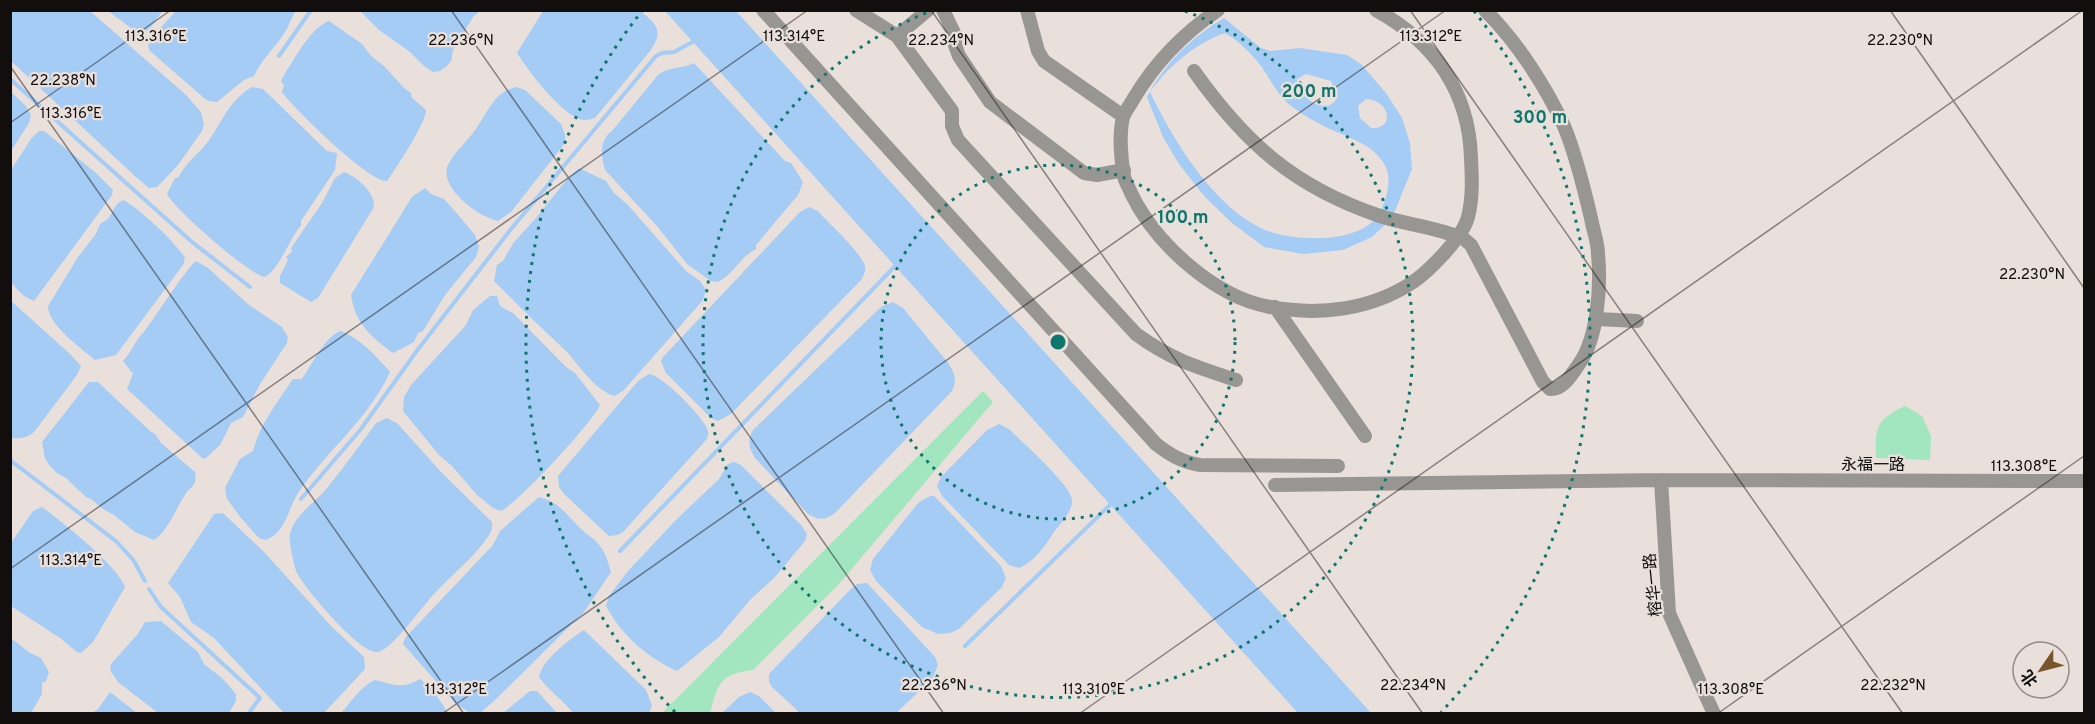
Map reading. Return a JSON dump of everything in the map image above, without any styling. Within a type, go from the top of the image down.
[{"type":"street","points":[[763,10],[1156,444],[1184,462],[1200,465],[1338,466]]},
{"type":"street","points":[[856,10],[897,36],[952,111],[952,126],[958,140],[1116,315],[1136,334],[1159,350],[1186,363],[1236,380]]},
{"type":"street","points":[[897,36],[928,10]]},
{"type":"street","points":[[943,10],[955,35],[955,45],[959,56],[990,102],[1084,174],[1097,175],[1124,170]]},
{"type":"street","points":[[1027,10],[1038,51],[1044,61],[1123,116]]},
{"type":"street","points":[[1218,10],[1201,22],[1158,65],[1123,116],[1124,178],[1138,208],[1180,259],[1206,278],[1236,295],[1275,308],[1300,311],[1334,310],[1367,304],[1398,291],[1426,273],[1468,219],[1472,185],[1471,149],[1466,114],[1450,80],[1430,51],[1406,28],[1376,10]]},
{"type":"street","points":[[1194,71],[1217,104],[1245,135],[1275,161],[1308,184],[1361,208],[1457,236],[1471,245],[1539,374],[1550,389],[1554,390],[1567,380],[1584,357],[1597,319],[1598,253],[1584,189],[1564,127],[1533,70],[1485,10]]},
{"type":"street","points":[[1275,308],[1365,436]]},
{"type":"street","points":[[1597,319],[1637,321]]},
{"type":"street","name":"永福一路","points":[[1275,485],[1660,480],[2085,481]]},
{"type":"street","name":"榕华一路","points":[[1660,480],[1669,613],[1714,714]]},
{"type":"green space","points":[[983,391],[993,402],[839,584],[753,670],[733,674],[722,682],[715,695],[710,713],[662,713]]},
{"type":"green space","points":[[1905,406],[1922,416],[1931,436],[1930,460],[1876,458],[1879,426],[1888,416]]},
{"type":"water","points":[[10,11],[90,11],[186,95],[201,112],[204,125],[202,131],[178,165],[157,187],[149,188],[136,177],[11,61]]},
{"type":"water","points":[[108,11],[163,11],[150,28],[138,33]]},
{"type":"water","points":[[176,11],[296,11],[285,32],[254,76],[244,80],[217,102],[204,98],[150,51],[148,46],[152,37]]},
{"type":"water","points":[[360,11],[480,11],[473,17],[453,50],[451,61],[440,71],[433,72],[379,30]]},
{"type":"water","points":[[543,11],[640,11],[657,28],[657,38],[650,51],[595,118],[585,120],[567,112],[547,92],[517,53]]},
{"type":"water","points":[[665,11],[736,11],[1371,713],[1298,713]]},
{"type":"water","points":[[1224,18],[1261,48],[1270,51],[1300,48],[1347,55],[1361,64],[1386,93],[1402,118],[1410,143],[1412,169],[1392,218],[1372,237],[1343,250],[1303,254],[1264,247],[1232,223],[1205,197],[1179,164],[1163,137],[1147,97],[1154,85],[1162,73],[1170,63],[1212,25]],"holes":[[[1225,33],[1235,40],[1257,61],[1286,102],[1320,124],[1363,144],[1378,156],[1387,170],[1388,185],[1383,206],[1370,224],[1359,230],[1333,237],[1303,238],[1276,234],[1246,220],[1212,189],[1170,131],[1150,92],[1183,57]],[[1306,74],[1331,81],[1337,97],[1333,103],[1327,106],[1320,105],[1306,97],[1297,85],[1297,79]],[[1366,99],[1374,101],[1385,109],[1387,120],[1379,127],[1371,128],[1360,118],[1358,106]]]},
{"type":"water","points":[[329,21],[362,44],[371,56],[384,66],[411,93],[412,98],[426,110],[416,135],[387,181],[378,178],[349,158],[282,92],[284,85],[281,81],[298,53],[309,37],[322,24]]},
{"type":"water","points":[[694,63],[785,161],[791,163],[803,182],[798,195],[756,245],[756,249],[718,282],[711,281],[687,264],[657,226],[605,170],[603,160],[602,149],[605,139],[658,75],[667,70]]},
{"type":"water","points":[[252,87],[263,89],[327,151],[337,153],[335,170],[301,221],[301,225],[280,261],[265,277],[245,266],[214,241],[184,214],[167,194],[175,178],[179,177],[202,149],[235,100]]},
{"type":"water","points":[[516,87],[525,90],[561,124],[565,143],[511,212],[498,221],[481,214],[462,200],[454,192],[446,174],[451,160],[473,133],[492,104],[502,93]]},
{"type":"water","points":[[11,92],[25,105],[31,115],[29,123],[11,151]]},
{"type":"water","points":[[39,131],[44,131],[96,173],[113,190],[112,195],[34,301],[24,296],[11,283],[11,170],[31,139]]},
{"type":"water","points":[[579,168],[606,181],[614,193],[627,204],[686,271],[700,281],[706,290],[703,300],[623,391],[614,396],[599,388],[564,349],[494,281],[497,265],[503,261],[514,242]]},
{"type":"water","points":[[344,172],[364,186],[372,196],[374,207],[318,298],[311,302],[280,283],[280,276],[288,260],[286,257],[292,252],[291,248],[322,203],[335,178]]},
{"type":"water","points":[[425,188],[431,194],[444,199],[475,235],[479,247],[476,257],[445,295],[423,331],[418,333],[414,342],[393,353],[365,329],[356,314],[351,295],[412,197]]},
{"type":"water","points":[[123,200],[157,226],[185,258],[183,265],[116,355],[95,360],[59,328],[49,313],[48,306],[78,257],[96,234],[100,224],[108,219],[117,204]]},
{"type":"water","points":[[809,207],[818,211],[857,253],[865,266],[862,279],[731,414],[718,421],[711,418],[666,373],[661,361],[800,212]]},
{"type":"water","points":[[196,261],[208,268],[249,305],[282,327],[288,337],[287,343],[260,384],[243,417],[231,423],[220,445],[205,459],[127,389],[133,374],[123,361]]},
{"type":"water","points":[[490,296],[497,296],[500,306],[514,314],[566,367],[575,373],[600,405],[584,428],[554,461],[523,493],[501,511],[493,508],[477,495],[452,466],[439,455],[403,411],[404,397],[411,385],[466,325],[473,310]]},
{"type":"water","points":[[10,300],[81,366],[77,375],[34,432],[26,437],[17,438],[10,438]]},
{"type":"water","points":[[893,302],[903,308],[949,364],[955,377],[954,387],[835,513],[825,518],[815,518],[808,514],[755,458],[751,451],[751,434],[881,307]]},
{"type":"water","points":[[341,331],[362,343],[390,372],[359,420],[309,477],[278,532],[266,540],[259,538],[227,499],[225,488],[240,459],[253,451],[275,405],[293,379],[302,379],[324,345]]},
{"type":"water","points":[[649,374],[673,389],[705,425],[708,436],[623,532],[609,536],[563,493],[559,487],[558,476],[638,381]]},
{"type":"water","points":[[89,382],[98,382],[155,434],[161,443],[195,472],[194,484],[186,493],[164,531],[154,540],[135,532],[86,497],[66,478],[57,473],[45,458],[42,442]]},
{"type":"water","points":[[387,418],[398,424],[441,472],[492,522],[492,526],[490,533],[477,551],[433,595],[398,637],[383,650],[377,652],[369,650],[346,632],[311,593],[297,573],[290,534],[296,520],[327,488],[376,423]]},
{"type":"water","points":[[999,424],[1009,429],[1045,464],[1070,493],[1072,500],[1068,513],[1043,548],[1030,562],[1019,568],[1009,565],[942,496],[937,486],[941,477],[987,430]]},
{"type":"water","points":[[734,462],[741,465],[801,525],[807,534],[805,541],[775,577],[750,600],[719,637],[677,671],[636,644],[612,617],[606,606],[609,596],[628,571],[719,479],[728,464]]},
{"type":"water","points":[[934,496],[1001,566],[1006,578],[1002,587],[959,629],[950,633],[938,634],[922,627],[876,581],[870,570],[873,559],[919,502]]},
{"type":"water","points":[[539,497],[557,505],[598,543],[611,572],[584,612],[494,701],[481,712],[470,713],[455,703],[403,644],[405,638],[493,545],[500,531]]},
{"type":"water","points":[[42,507],[100,556],[125,587],[93,642],[81,653],[11,606],[11,543],[33,511]]},
{"type":"water","points":[[223,513],[265,553],[331,626],[364,657],[365,669],[324,713],[284,713],[214,638],[191,622],[180,597],[168,583],[214,514]]},
{"type":"water","points":[[867,583],[935,657],[938,665],[933,677],[896,713],[800,713],[771,686],[769,674],[848,592],[857,584]]},
{"type":"water","points":[[161,621],[198,652],[204,664],[222,678],[236,694],[236,701],[229,713],[158,713],[118,682],[110,670],[111,664],[137,635],[145,622]]},
{"type":"water","points":[[584,630],[646,690],[652,706],[649,713],[573,713],[539,677],[551,657]]},
{"type":"water","points":[[11,638],[30,653],[41,658],[49,672],[46,681],[42,683],[42,694],[31,713],[11,713]]},
{"type":"water","points":[[420,679],[436,695],[448,713],[341,713],[370,682],[375,680],[403,685]]},
{"type":"water","points":[[530,691],[537,691],[557,713],[503,713]]},
{"type":"water","points":[[110,692],[137,713],[92,713],[98,709]]},
{"type":"water","points":[[750,692],[759,696],[776,713],[722,713],[739,697]]},
{"type":"waterway","points":[[279,56],[311,10]]},
{"type":"waterway","points":[[301,499],[361,429],[416,352],[511,229],[656,56],[674,52],[696,40]]},
{"type":"waterway","points":[[10,79],[192,242],[250,287]]},
{"type":"waterway","points":[[620,551],[899,262]]},
{"type":"waterway","points":[[10,460],[117,542],[134,561],[145,581]]},
{"type":"waterway","points":[[965,646],[1113,502]]},
{"type":"waterway","points":[[149,589],[161,607],[260,698],[248,714]]}]
